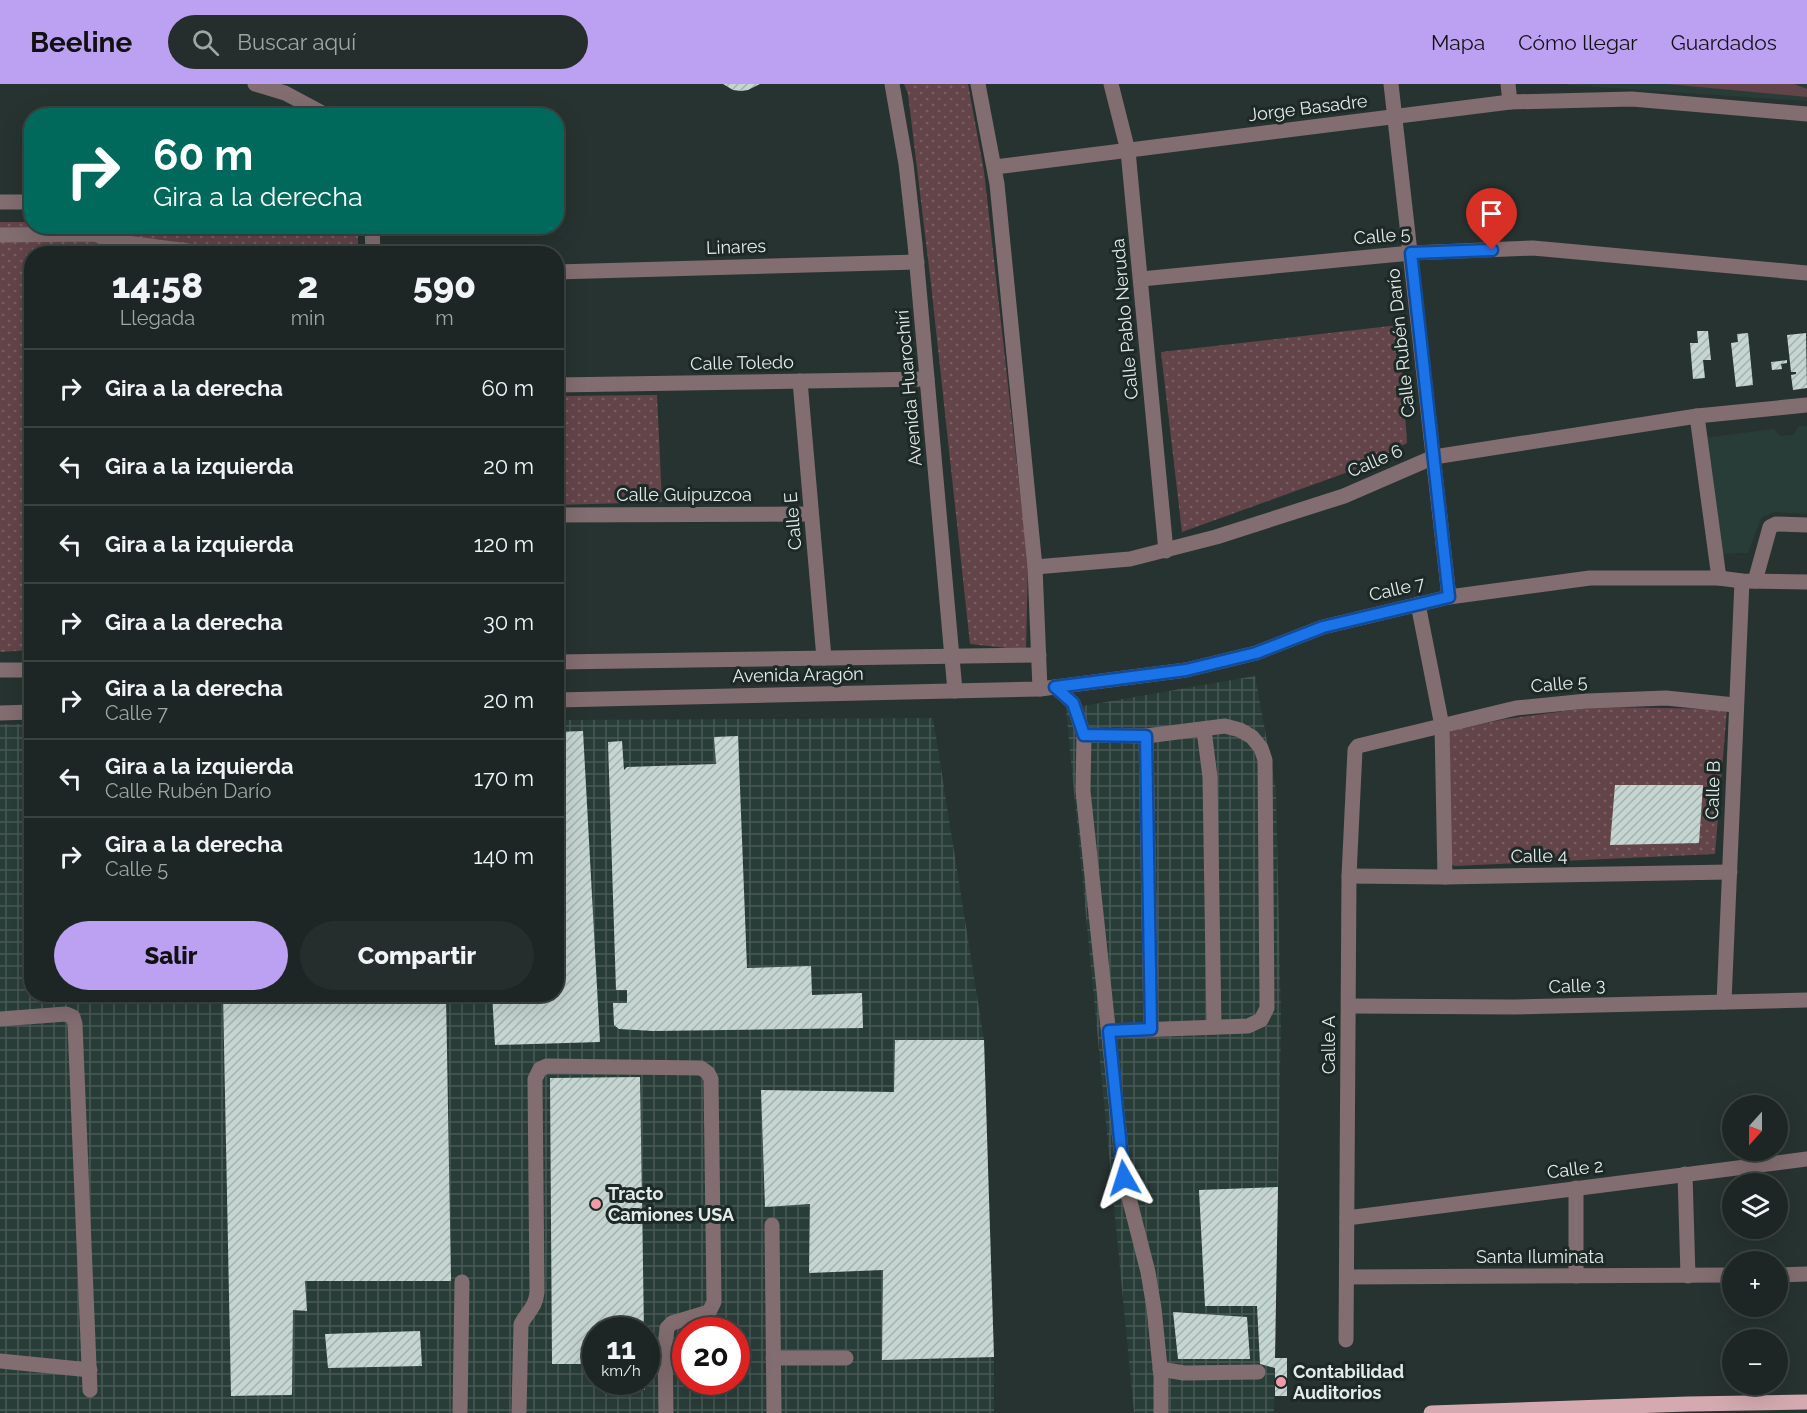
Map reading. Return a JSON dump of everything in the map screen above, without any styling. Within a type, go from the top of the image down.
[{"type":"main road","points":[[1431,1413],[1618,1410],[1807,1402]]},
{"type":"street","points":[[255,84],[285,93],[313,108]]},
{"type":"street","name":"Avenida Huarochirí","points":[[892,84],[906,164],[917,262],[955,691]]},
{"type":"street","points":[[978,84],[994,167],[1035,567],[1039,655],[1048,688],[1073,703],[1084,735],[1083,791],[1124,1178],[1148,1272],[1154,1308],[1160,1369],[1161,1413]]},
{"type":"street","name":"Calle Pablo Neruda","points":[[1112,84],[1128,151],[1166,551]]},
{"type":"street","name":"Calle Rubén Darío","points":[[1391,84],[1449,597]]},
{"type":"street","points":[[1508,84],[1510,102]]},
{"type":"street","name":"Jorge Basadre","points":[[994,167],[1510,102],[1632,99],[1807,114]]},
{"type":"street","points":[[0,202],[24,202]]},
{"type":"street","points":[[0,235],[95,234],[113,246]]},
{"type":"street","name":"Calle 5","points":[[1141,279],[1411,253],[1533,248],[1807,273]]},
{"type":"street","name":"Linares","points":[[564,272],[917,262]]},
{"type":"street","name":"Calle Toledo","points":[[564,385],[927,379]]},
{"type":"street","name":"Calle E","points":[[800,381],[824,658]]},
{"type":"street","name":"Calle 6","points":[[1035,567],[1130,559],[1166,551],[1344,496],[1434,457],[1697,416],[1807,405]]},
{"type":"street","points":[[1697,416],[1719,578]]},
{"type":"street","name":"Calle Guipuzcoa","points":[[564,515],[811,514]]},
{"type":"street","name":"Calle B","points":[[1724,1002],[1735,705],[1749,580],[1770,527],[1776,524],[1807,525]]},
{"type":"street","name":"Calle 7","points":[[1048,688],[1186,670],[1256,653],[1323,627],[1449,597],[1590,578],[1719,578],[1807,582]]},
{"type":"street","points":[[1418,604],[1442,726],[1445,877]]},
{"type":"street","name":"Avenida Aragón","points":[[564,662],[1039,655]]},
{"type":"street","points":[[0,670],[24,670]]},
{"type":"street","name":"Avenida Aragón","points":[[564,700],[1048,688]]},
{"type":"street","name":"Calle 5","points":[[1355,750],[1358,746],[1516,708],[1587,701],[1666,698],[1735,705]]},
{"type":"street","points":[[0,713],[24,712]]},
{"type":"street","points":[[1084,735],[1146,736],[1225,726],[1252,737],[1261,747],[1265,760],[1267,1008],[1261,1020],[1248,1026],[1109,1031]]},
{"type":"street","points":[[1204,730],[1210,777],[1214,1027]]},
{"type":"street","points":[[1146,736],[1151,1029]]},
{"type":"street","name":"Calle A","points":[[1346,1340],[1349,876],[1355,750]]},
{"type":"street","name":"Calle 4","points":[[1349,876],[1445,877],[1730,872]]},
{"type":"street","name":"Calle 3","points":[[1348,1006],[1515,1008],[1807,1000]]},
{"type":"street","points":[[0,1019],[66,1014],[73,1017],[75,1024],[90,1390]]},
{"type":"street","points":[[519,1413],[521,1324],[536,1304],[537,1292],[535,1079],[540,1069],[547,1066],[701,1068],[711,1078],[714,1302],[709,1312],[672,1323],[667,1328],[666,1413]]},
{"type":"street","name":"Calle 2","points":[[1347,1218],[1807,1159]]},
{"type":"street","points":[[1685,1174],[1688,1276]]},
{"type":"street","points":[[1576,1188],[1576,1276]]},
{"type":"street","points":[[772,1225],[774,1413]]},
{"type":"street","points":[[1788,1275],[1807,1274]]},
{"type":"street","name":"Santa Iluminata","points":[[1347,1277],[1722,1275]]},
{"type":"street","points":[[460,1413],[462,1282]]},
{"type":"street","points":[[773,1358],[846,1358]]},
{"type":"street","points":[[0,1361],[90,1370]]},
{"type":"street","points":[[1160,1369],[1184,1373],[1258,1372]]},
{"type":"shaded area","points":[[904,84],[968,84],[984,171],[1028,563],[1026,650],[970,644],[931,284],[908,94]]},
{"type":"shaded area","points":[[1667,84],[1794,84],[1807,89],[1807,97]]},
{"type":"shaded area","points":[[1807,84],[1807,101],[1568,85]]},
{"type":"shaded area","points":[[0,222],[24,222],[24,234],[358,234],[358,246],[24,246],[24,650],[0,652]]},
{"type":"shaded area","points":[[1399,325],[1407,443],[1362,467],[1182,532],[1161,352]]},
{"type":"shaded area","points":[[657,395],[662,502],[564,505],[564,396]]},
{"type":"shaded area","points":[[1799,426],[1807,426],[1807,514],[1775,512],[1761,518],[1748,553],[1722,554],[1704,438],[1774,429],[1780,436],[1793,435]]},
{"type":"shaded area","points":[[1255,676],[1276,790],[1281,1021],[1274,1413],[1134,1413],[1066,709]]},
{"type":"shaded area","points":[[1596,707],[1727,709],[1715,854],[1455,866],[1450,864],[1446,732],[1505,719]]},
{"type":"shaded area","points":[[933,718],[984,1040],[994,1413],[0,1413],[0,724],[24,724],[24,1002],[564,1002],[564,720]]},
{"type":"building","points":[[723,84],[760,84],[741,91],[733,90]]},
{"type":"building","points":[[1697,331],[1708,331],[1711,360],[1703,360],[1705,378],[1693,379],[1690,343],[1698,343]]},
{"type":"building","points":[[1748,333],[1753,385],[1736,387],[1731,343],[1738,342],[1737,334]]},
{"type":"building","points":[[1806,333],[1807,388],[1793,390],[1791,375],[1796,372],[1791,372],[1787,335]]},
{"type":"building","points":[[1787,360],[1787,363],[1781,364],[1782,369],[1772,370],[1771,362]]},
{"type":"building","points":[[583,731],[600,1042],[495,1045],[492,1002],[564,1002],[564,732]]},
{"type":"building","points":[[738,736],[747,968],[811,966],[812,995],[862,993],[863,1028],[653,1031],[619,1029],[614,1025],[613,1003],[627,1003],[627,990],[616,990],[608,742],[622,741],[624,770],[627,767],[716,764],[714,737]]},
{"type":"building","points":[[1615,785],[1703,785],[1699,843],[1610,845]]},
{"type":"building","points":[[223,1002],[446,1002],[451,1281],[305,1281],[307,1311],[293,1310],[292,1395],[231,1396]]},
{"type":"building","points":[[895,1040],[984,1040],[994,1357],[882,1360],[883,1270],[809,1273],[810,1204],[765,1207],[761,1090],[894,1092]]},
{"type":"building","name":"Tracto Camiones USA","points":[[640,1077],[644,1317],[582,1317],[582,1364],[552,1364],[550,1078]]},
{"type":"building","points":[[1278,1187],[1275,1358],[1287,1358],[1287,1396],[1275,1396],[1275,1368],[1260,1364],[1257,1306],[1205,1306],[1199,1190]]},
{"type":"building","points":[[1173,1312],[1247,1317],[1250,1359],[1178,1359]]},
{"type":"building","points":[[420,1331],[422,1366],[328,1368],[325,1334]]},
{"type":"place","name":"Tracto Camiones USA","points":[[596,1204]]},
{"type":"place","name":"Contabilidad Auditorios","points":[[1281,1382]]},
{"type":"route","points":[[1124,1178],[1109,1031],[1151,1029],[1146,736],[1084,735],[1073,703],[1055,687],[1186,670],[1256,653],[1323,627],[1449,597],[1411,253],[1492,250]]}]
